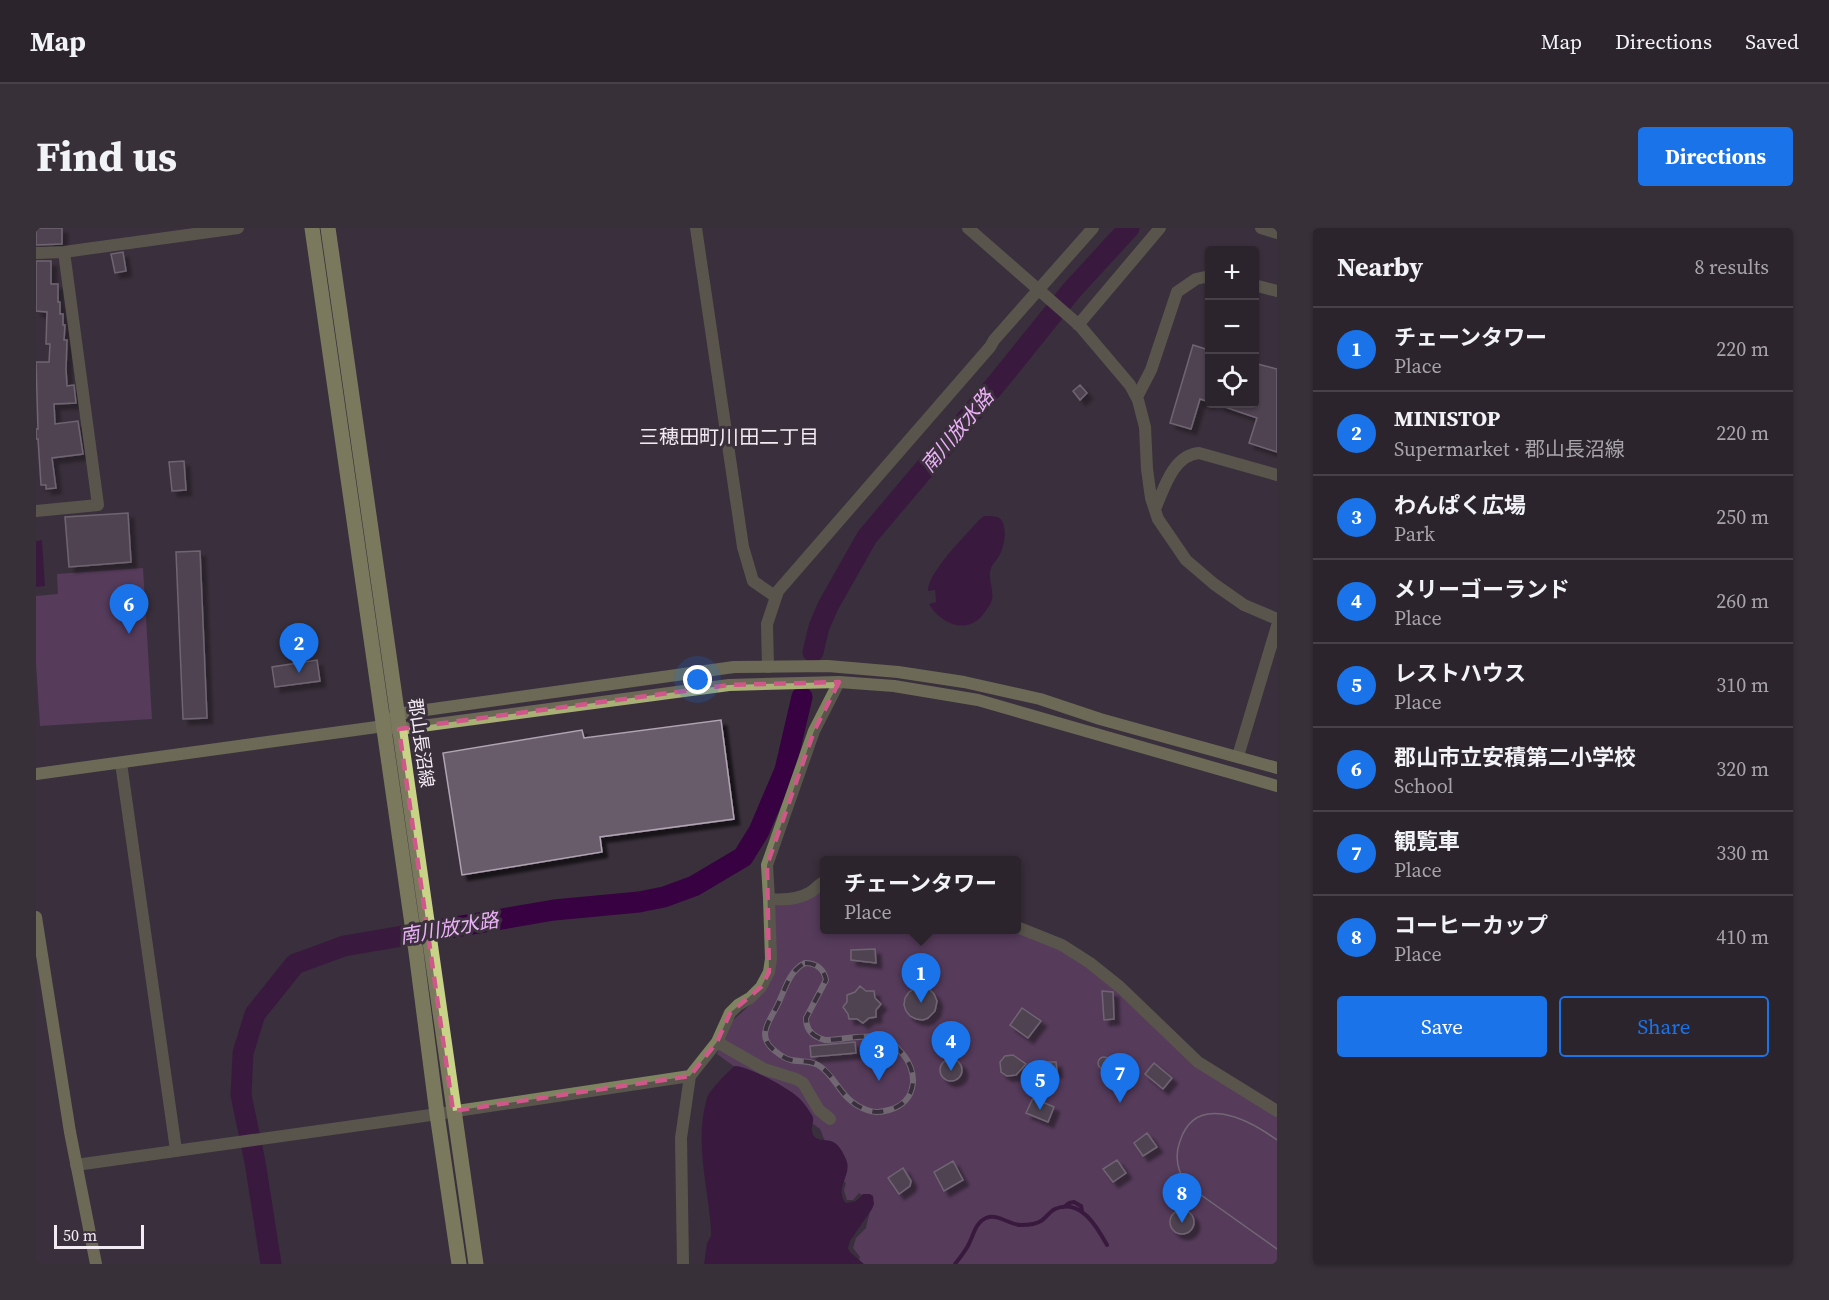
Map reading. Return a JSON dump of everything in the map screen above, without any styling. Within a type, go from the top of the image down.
[{"type":"main road","name":"郡山長沼線","points":[[312,228],[393,723]]},
{"type":"main road","name":"郡山長沼線","points":[[328,228],[419,917],[437,1114],[459,1264]]},
{"type":"main road","name":"郡山長沼線","points":[[423,950],[453,1111],[476,1264]]},
{"type":"street","points":[[36,253],[64,252],[238,228]]},
{"type":"street","points":[[696,228],[744,547],[753,581],[776,597]]},
{"type":"street","points":[[968,228],[1075,322],[1130,385],[1137,397],[1145,427],[1150,498],[1158,519],[1186,560],[1237,600],[1277,619]]},
{"type":"street","points":[[768,667],[766,624],[778,591],[994,340],[1042,292],[1093,228]]},
{"type":"street","points":[[1075,322],[1160,228]]},
{"type":"street","points":[[1261,228],[1277,233]]},
{"type":"street","points":[[36,512],[98,504],[64,252]]},
{"type":"street","points":[[1137,397],[1151,370],[1177,292],[1196,279],[1205,277]]},
{"type":"street","points":[[1259,286],[1277,291]]},
{"type":"street","points":[[1155,509],[1169,477],[1179,463],[1190,454],[1199,453],[1277,475]]},
{"type":"street","points":[[1238,756],[1277,626]]},
{"type":"street","points":[[36,774],[393,723],[668,675],[734,667],[796,665],[898,672],[986,687],[1040,699],[1100,719],[1277,768]]},
{"type":"street","points":[[393,723],[729,685],[838,682],[894,686],[978,700],[1277,786]]},
{"type":"street","points":[[683,1264],[681,1138],[690,1076],[717,1042],[730,1013],[761,987],[770,972],[766,865],[814,731],[838,682]]},
{"type":"street","points":[[121,763],[176,1150]]},
{"type":"street","points":[[769,899],[785,900],[800,897],[820,885]]},
{"type":"street","points":[[36,917],[76,1164],[96,1264]]},
{"type":"street","points":[[1021,929],[1062,945],[1090,963],[1120,987],[1198,1062],[1277,1111]]},
{"type":"street","points":[[717,1042],[764,1069],[803,1083],[819,1110],[830,1119]]},
{"type":"street","points":[[76,1164],[690,1076]]},
{"type":"highlighted area","points":[[839,682],[814,731],[767,865],[769,972],[761,987],[730,1013],[717,1042],[690,1076],[453,1111],[399,729],[729,685]]},
{"type":"shaded area","points":[[984,516],[998,517],[1004,528],[1000,555],[990,572],[992,600],[988,608],[971,624],[955,625],[941,617],[929,604],[936,602],[935,590],[928,591],[929,583],[948,554]]},
{"type":"shaded area","points":[[42,540],[45,586],[36,587],[36,541]]},
{"type":"shaded area","points":[[143,568],[152,719],[40,726],[36,664],[36,596],[58,594],[57,574]]},
{"type":"shaded area","points":[[820,888],[820,934],[1021,932],[1062,948],[1092,969],[1159,1030],[1277,1117],[1277,1264],[858,1264],[860,1257],[853,1248],[856,1238],[866,1228],[872,1202],[859,1193],[853,1200],[847,1200],[844,1190],[846,1183],[840,1178],[820,1129],[717,1054],[730,1023],[759,997],[775,906],[804,899]]},
{"type":"shaded area","points":[[735,1066],[758,1073],[794,1094],[803,1102],[813,1117],[812,1129],[815,1138],[832,1141],[839,1146],[848,1167],[842,1188],[846,1203],[856,1201],[863,1194],[873,1196],[872,1209],[850,1241],[848,1248],[864,1264],[704,1264],[711,1230],[703,1164],[703,1114],[708,1095]]},
{"type":"building","points":[[36,228],[62,228],[62,244],[36,245]]},
{"type":"building","points":[[123,252],[126,271],[115,273],[111,254]]},
{"type":"building","points":[[36,261],[51,261],[51,284],[58,284],[60,314],[63,314],[63,325],[65,325],[64,340],[67,340],[67,386],[74,385],[76,403],[54,404],[55,424],[78,421],[83,454],[52,458],[56,488],[46,489],[46,485],[41,485],[38,439],[36,439],[36,429],[38,429],[36,362],[49,362],[50,344],[46,344],[47,312],[36,311]]},
{"type":"building","points":[[1193,345],[1205,349],[1205,401],[1200,399],[1191,429],[1170,423]]},
{"type":"building","points":[[1259,364],[1277,369],[1277,452],[1249,443],[1257,418],[1228,408],[1259,408]]},
{"type":"building","points":[[1080,385],[1087,393],[1080,400],[1073,391]]},
{"type":"building","points":[[184,461],[186,490],[172,491],[169,462]]},
{"type":"building","points":[[128,513],[131,562],[69,567],[65,517]]},
{"type":"building","points":[[200,551],[207,718],[183,719],[176,552]]},
{"type":"building","points":[[317,660],[320,681],[275,687],[272,667]]},
{"type":"building","points":[[721,720],[734,819],[600,837],[602,852],[462,875],[443,753],[582,730],[584,738]]},
{"type":"building","points":[[875,949],[876,963],[851,960],[851,950]]},
{"type":"building","points":[[860,986],[866,991],[874,991],[875,998],[881,1004],[876,1010],[876,1017],[869,1018],[863,1023],[857,1019],[849,1019],[843,1007],[847,1002],[847,995],[855,992]]},
{"type":"building","points":[[919,986],[929,989],[937,1001],[935,1011],[923,1020],[910,1016],[904,1005],[909,992]]},
{"type":"building","points":[[1102,991],[1113,992],[1114,1019],[1104,1020]]},
{"type":"building","points":[[1022,1008],[1041,1021],[1028,1038],[1010,1025]]},
{"type":"building","points":[[855,1042],[856,1053],[811,1057],[810,1046]]},
{"type":"building","points":[[1013,1055],[1026,1064],[1016,1075],[1007,1076],[1001,1072],[1000,1062],[1005,1056]]},
{"type":"building","points":[[1106,1057],[1110,1063],[1106,1069],[1102,1069],[1098,1061]]},
{"type":"building","points":[[951,1059],[959,1062],[962,1070],[959,1078],[951,1081],[943,1078],[940,1070],[943,1062]]},
{"type":"building","points":[[1034,1062],[1056,1062],[1057,1072],[1049,1072],[1050,1077],[1035,1078]]},
{"type":"building","points":[[1154,1063],[1172,1078],[1163,1089],[1145,1074]]},
{"type":"building","points":[[1033,1098],[1054,1107],[1048,1122],[1026,1113]]},
{"type":"building","points":[[1147,1133],[1157,1147],[1143,1156],[1134,1143]]},
{"type":"building","points":[[1117,1160],[1126,1173],[1113,1182],[1103,1169]]},
{"type":"building","points":[[953,1161],[963,1180],[944,1191],[934,1172]]},
{"type":"building","points":[[903,1168],[911,1181],[910,1186],[899,1194],[888,1178]]},
{"type":"building","points":[[1182,1210],[1191,1213],[1194,1222],[1191,1231],[1182,1234],[1173,1231],[1170,1222],[1173,1213]]},
{"type":"waterway","name":"南川放水路","points":[[813,652],[819,627],[828,606],[867,537],[1072,290],[1129,228]]},
{"type":"waterway","name":"南川放水路","points":[[271,1264],[255,1162],[241,1095],[243,1053],[255,1014],[295,964],[344,946],[554,910],[639,902],[664,897],[694,886],[743,857],[759,831],[785,770],[802,697]]},
{"type":"waterway","points":[[1064,1207],[1074,1202],[1081,1206],[1082,1211]]},
{"type":"waterway","points":[[955,1264],[964,1253],[982,1220],[995,1217],[1018,1225],[1029,1225],[1043,1220],[1053,1210],[1064,1207],[1073,1207],[1087,1216],[1107,1245]]},
{"type":"tram line","points":[[1277,1140],[1238,1118],[1224,1114],[1210,1114],[1198,1117],[1188,1126],[1180,1141],[1177,1159],[1179,1170],[1187,1185],[1277,1249]]},
{"type":"railway","points":[[805,963],[819,967],[826,980],[806,1018],[809,1029],[814,1035],[825,1040],[877,1037],[892,1042],[907,1060],[913,1077],[910,1093],[899,1106],[878,1112],[858,1106],[818,1065],[812,1062],[787,1059],[769,1045],[765,1034],[768,1022],[795,970],[805,963]]},
{"type":"place","name":"郡山市立安積第二小学校","points":[[129,634]]},
{"type":"place","name":"MINISTOP","points":[[299,673]]},
{"type":"place","name":"チェーンタワー","points":[[921,1003]]},
{"type":"place","name":"メリーゴーランド","points":[[951,1071]]},
{"type":"place","name":"わんぱく広場","points":[[879,1081]]},
{"type":"place","name":"観覧車","points":[[1120,1103]]},
{"type":"place","name":"レストハウス","points":[[1040,1110]]},
{"type":"place","name":"コーヒーカップ","points":[[1182,1223]]},
{"type":"district","name":"三穂田町川田二丁目","points":[[729,437]]}]
